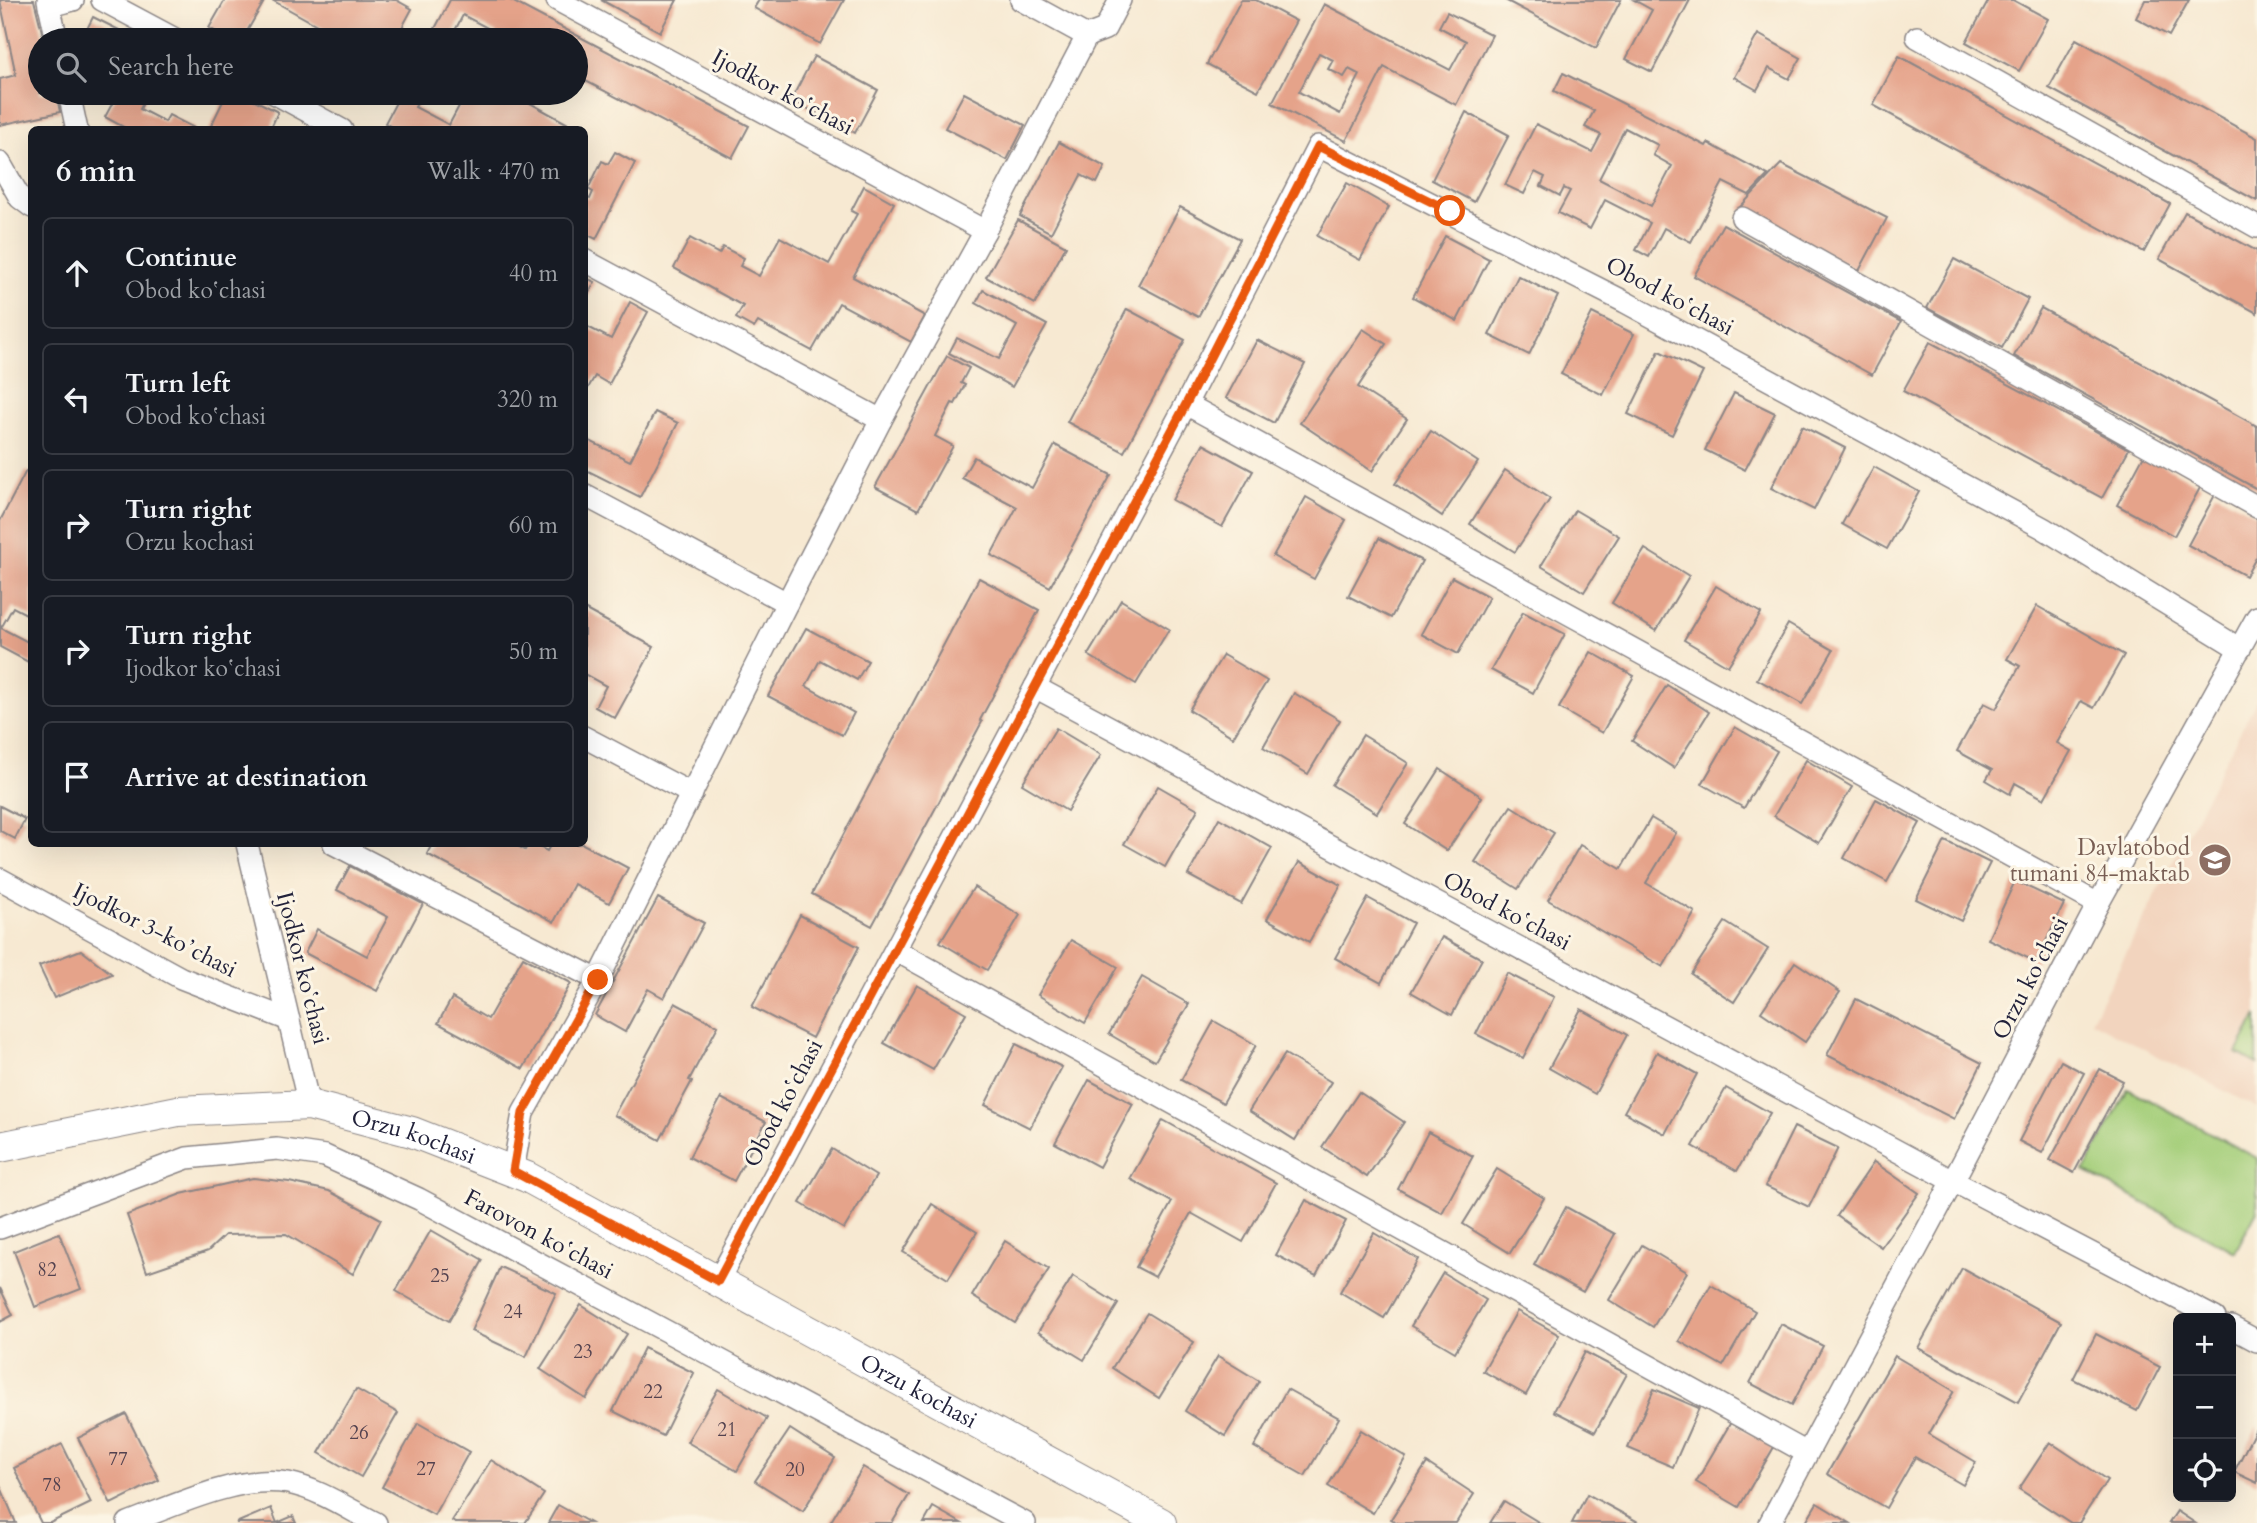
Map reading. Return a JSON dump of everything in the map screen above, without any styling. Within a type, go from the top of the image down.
[{"type":"main road","name":"Orzu kochasi","points":[[0,1147],[178,1111],[309,1105],[412,1132],[513,1171],[1161,1523]]},
{"type":"street","points":[[54,28],[49,3],[73,0]]},
{"type":"street","points":[[102,0],[154,28]]},
{"type":"street","name":"Ijodkor koʻchasi","points":[[557,0],[985,231]]},
{"type":"street","points":[[1021,0],[1087,36]]},
{"type":"street","points":[[513,1171],[523,1113],[598,980],[881,420],[985,231],[1087,36],[1105,29],[1120,0]]},
{"type":"street","points":[[1917,37],[2257,227]]},
{"type":"street","points":[[72,105],[76,126]]},
{"type":"street","points":[[296,105],[335,126]]},
{"type":"street","name":"Obod koʻchasi","points":[[718,1281],[1186,404],[1318,146],[1625,302],[2043,528],[2241,649]]},
{"type":"street","points":[[0,163],[20,198],[28,204]]},
{"type":"street","points":[[1742,218],[2257,506]]},
{"type":"street","points":[[588,262],[881,420]]},
{"type":"street","points":[[1186,404],[2098,904]]},
{"type":"street","points":[[588,497],[787,603]]},
{"type":"street","name":"Orzu koʻchasi","points":[[1770,1523],[1954,1181],[2098,904],[2257,617]]},
{"type":"street","name":"Obod koʻchasi","points":[[1035,687],[1954,1181]]},
{"type":"street","points":[[588,739],[692,794]]},
{"type":"street","name":"Ijodkor koʻchasi","points":[[248,847],[309,1105]]},
{"type":"street","points":[[340,847],[598,980]]},
{"type":"street","name":"Ijodkor 3-koʼchasi","points":[[0,879],[181,978],[289,1020]]},
{"type":"street","points":[[895,950],[1807,1452]]},
{"type":"street","name":"Farovon koʻchasi","points":[[0,1228],[187,1158],[277,1149],[325,1156],[419,1199],[1025,1523]]},
{"type":"street","points":[[1954,1181],[2205,1313]]},
{"type":"street","points":[[2236,1330],[2257,1341]]},
{"type":"street","points":[[128,1523],[241,1483],[287,1483],[323,1495],[376,1523]]},
{"type":"shaded area","name":"Davlatobod tumani 84-maktab","points":[[2257,699],[2257,1108],[2091,1021]]},
{"type":"green space","points":[[2257,1015],[2257,1064],[2237,1053]]},
{"type":"green space","points":[[2128,1089],[2257,1158],[2257,1211],[2235,1252],[2084,1171]]},
{"type":"building","points":[[0,0],[34,0],[41,28],[28,28],[28,105],[59,105],[60,112],[0,125],[0,79],[16,75]]},
{"type":"building","points":[[225,0],[265,0],[249,28],[209,28]]},
{"type":"building","points":[[272,0],[396,0],[412,9],[402,28],[322,28]]},
{"type":"building","points":[[450,0],[510,0],[563,28],[488,28],[463,15],[456,28],[435,28]]},
{"type":"building","points":[[601,0],[677,0],[660,32]]},
{"type":"building","points":[[759,0],[844,0],[820,44],[754,8]]},
{"type":"building","points":[[1241,0],[1256,0],[1296,21],[1258,91],[1207,64]]},
{"type":"building","points":[[1505,0],[1621,0],[1596,48]]},
{"type":"building","points":[[1634,0],[1690,0],[1652,72],[1626,59],[1652,10]]},
{"type":"building","points":[[1989,0],[2013,0],[2048,19],[2019,71],[1966,42]]},
{"type":"building","points":[[2145,0],[2189,0],[2169,36],[2136,18]]},
{"type":"building","points":[[1324,4],[1450,70],[1466,41],[1439,27],[1447,12],[1492,35],[1456,105],[1384,67],[1346,141],[1272,103]],"holes":[[[1319,53],[1333,60],[1328,69],[1344,77],[1349,69],[1360,75],[1340,114],[1299,92]]]},
{"type":"building","points":[[93,17],[115,28],[88,28]]},
{"type":"building","points":[[1758,34],[1801,58],[1789,79],[1769,68],[1757,90],[1734,77]]},
{"type":"building","points":[[2076,39],[2257,138],[2257,201],[2049,88]]},
{"type":"building","points":[[588,41],[749,126],[732,158],[588,82]]},
{"type":"building","points":[[814,56],[878,90],[855,133],[791,100]]},
{"type":"building","points":[[1899,56],[2170,204],[2144,252],[1873,105]]},
{"type":"building","points":[[1563,73],[1768,175],[1749,195],[1723,182],[1691,242],[1664,228],[1649,257],[1636,250],[1650,223],[1605,200],[1590,229],[1558,213],[1570,191],[1564,188],[1560,196],[1541,186],[1545,177],[1535,172],[1524,194],[1505,185],[1536,124],[1592,152],[1601,135],[1585,127],[1594,111],[1554,91]],"holes":[[[1625,128],[1658,145],[1653,155],[1672,166],[1651,206],[1599,179]]]},
{"type":"building","points":[[964,93],[1025,125],[1007,160],[945,128]]},
{"type":"building","points":[[112,105],[142,105],[140,109],[165,122],[169,115],[190,126],[122,126],[105,117]]},
{"type":"building","points":[[221,105],[264,105],[278,112],[272,126],[211,126]]},
{"type":"building","points":[[395,105],[416,105],[415,107],[449,125],[460,105],[534,105],[572,126],[390,126],[385,123]]},
{"type":"building","points":[[1466,112],[1509,135],[1474,202],[1432,180]]},
{"type":"building","points":[[1059,142],[1105,167],[1097,183],[1081,175],[1051,233],[1020,216]]},
{"type":"building","points":[[615,152],[635,163],[596,239],[588,235],[588,198],[593,192],[588,189],[602,161],[608,164]]},
{"type":"building","points":[[1781,164],[1887,218],[1859,271],[1739,208]]},
{"type":"building","points":[[1347,183],[1389,207],[1360,260],[1317,236]]},
{"type":"building","points":[[864,186],[894,203],[853,277],[925,316],[911,342],[839,303],[812,351],[758,322],[754,328],[736,318],[743,306],[674,268],[690,238],[719,254],[723,247],[744,258],[740,266],[759,276],[780,237],[829,264],[857,214],[851,211]]},
{"type":"building","points":[[1180,207],[1240,239],[1198,317],[1138,285]]},
{"type":"building","points":[[2185,212],[2257,251],[2257,313],[2159,259]]},
{"type":"building","points":[[1018,220],[1066,246],[1035,304],[986,277]]},
{"type":"building","points":[[1723,224],[1901,322],[1872,375],[1694,276]]},
{"type":"building","points":[[1445,236],[1489,259],[1457,321],[1413,297]]},
{"type":"building","points":[[1954,259],[2028,299],[2002,348],[1927,308]]},
{"type":"building","points":[[1518,276],[1558,296],[1529,355],[1489,335]]},
{"type":"building","points":[[588,279],[595,282],[588,295]]},
{"type":"building","points":[[983,290],[1047,325],[1012,387],[949,353],[957,338],[999,359],[1017,326],[976,303]]},
{"type":"building","points":[[630,302],[648,312],[609,384],[595,376],[588,388],[588,327],[611,339]]},
{"type":"building","points":[[2041,308],[2257,426],[2257,489],[2014,356]]},
{"type":"building","points":[[1127,309],[1185,340],[1124,452],[1067,422]]},
{"type":"building","points":[[1592,313],[1634,334],[1603,395],[1561,374]]},
{"type":"building","points":[[1363,329],[1386,344],[1358,387],[1407,419],[1372,471],[1300,423]]},
{"type":"building","points":[[1257,340],[1305,364],[1274,423],[1226,398]]},
{"type":"building","points":[[1930,342],[2129,449],[2102,498],[1903,391]]},
{"type":"building","points":[[1659,351],[1703,372],[1672,435],[1628,414]]},
{"type":"building","points":[[947,356],[969,368],[961,383],[965,385],[935,436],[953,446],[918,510],[875,487]]},
{"type":"building","points":[[1734,393],[1775,413],[1745,470],[1705,450]]},
{"type":"building","points":[[655,412],[678,423],[640,497],[588,471],[588,440],[630,461]]},
{"type":"building","points":[[1802,426],[1845,448],[1814,510],[1771,488]]},
{"type":"building","points":[[1431,431],[1478,462],[1442,516],[1395,484]]},
{"type":"building","points":[[1203,444],[1253,471],[1222,527],[1172,500]]},
{"type":"building","points":[[1055,445],[1111,475],[1050,587],[991,555],[1017,507],[962,478],[974,457],[1032,488]]},
{"type":"building","points":[[2144,455],[2201,486],[2174,536],[2117,505]]},
{"type":"building","points":[[1874,467],[1919,492],[1887,549],[1842,524]]},
{"type":"building","points":[[1505,470],[1550,499],[1515,552],[1470,524]]},
{"type":"building","points":[[26,471],[28,472],[28,615],[13,607],[1,628],[28,642],[28,662],[0,647],[0,521]]},
{"type":"building","points":[[2216,493],[2257,515],[2257,556],[2246,576],[2188,545]]},
{"type":"building","points":[[1306,497],[1346,520],[1314,579],[1273,556]]},
{"type":"building","points":[[1575,510],[1619,536],[1584,592],[1541,566]]},
{"type":"building","points":[[1379,538],[1422,561],[1391,618],[1348,596]]},
{"type":"building","points":[[1645,549],[1689,576],[1656,631],[1612,603]]},
{"type":"building","points":[[1452,577],[1489,597],[1458,654],[1421,634]]},
{"type":"building","points":[[979,578],[1039,610],[872,926],[812,894]]},
{"type":"building","points":[[1716,586],[1761,613],[1728,666],[1684,640]]},
{"type":"building","points":[[1121,600],[1169,629],[1136,684],[1088,655]]},
{"type":"building","points":[[2037,606],[2124,655],[2094,708],[2081,701],[2057,743],[2071,751],[2044,799],[2015,783],[2010,794],[1986,780],[1992,770],[1957,751],[1984,703],[1996,709],[2020,666],[2007,659]]},
{"type":"building","points":[[588,611],[654,647],[615,718],[595,707],[606,686],[588,676]]},
{"type":"building","points":[[1523,612],[1565,634],[1533,693],[1491,670]]},
{"type":"building","points":[[1788,624],[1833,650],[1802,704],[1757,679]]},
{"type":"building","points":[[806,628],[868,661],[857,680],[820,660],[806,686],[854,713],[842,735],[768,696]]},
{"type":"building","points":[[1591,652],[1634,676],[1602,733],[1559,708]]},
{"type":"building","points":[[1223,655],[1267,681],[1233,737],[1189,710]]},
{"type":"building","points":[[1667,685],[1709,712],[1674,768],[1632,741]]},
{"type":"building","points":[[1294,693],[1340,720],[1308,774],[1263,747]]},
{"type":"building","points":[[1735,727],[1777,751],[1744,808],[1702,784]]},
{"type":"building","points":[[1056,728],[1101,755],[1067,811],[1022,784]]},
{"type":"building","points":[[1363,735],[1408,763],[1377,813],[1332,785]]},
{"type":"building","points":[[1806,760],[1852,787],[1819,843],[1774,816]]},
{"type":"building","points":[[1440,769],[1482,797],[1447,851],[1405,824]]},
{"type":"building","points":[[1158,786],[1198,809],[1165,867],[1124,844]]},
{"type":"building","points":[[1876,799],[1920,823],[1887,882],[1844,858]]},
{"type":"building","points":[[0,806],[25,819],[15,839],[0,831]]},
{"type":"building","points":[[1511,806],[1554,833],[1518,889],[1475,862]]},
{"type":"building","points":[[1219,818],[1272,848],[1241,904],[1188,875]]},
{"type":"building","points":[[1651,818],[1676,833],[1646,883],[1695,912],[1663,967],[1548,900],[1580,845],[1621,869]]},
{"type":"building","points":[[1945,841],[1990,863],[1961,921],[1916,899]]},
{"type":"building","points":[[430,847],[520,847],[525,850],[527,847],[539,847],[547,851],[549,847],[588,847],[628,868],[609,903],[574,884],[554,922],[427,854]]},
{"type":"building","points":[[1299,862],[1341,885],[1309,942],[1267,919]]},
{"type":"building","points":[[350,866],[423,904],[377,991],[305,953],[317,929],[367,956],[388,917],[337,890]]},
{"type":"building","points":[[2015,881],[2064,904],[2036,962],[1988,939]]},
{"type":"building","points":[[974,887],[1020,915],[987,970],[940,942]]},
{"type":"building","points":[[658,898],[704,923],[664,998],[648,989],[625,1032],[595,1015]]},
{"type":"building","points":[[1368,898],[1413,923],[1381,983],[1335,958]]},
{"type":"building","points":[[800,915],[859,947],[812,1038],[752,1007]]},
{"type":"building","points":[[1725,922],[1768,949],[1734,1002],[1691,974]]},
{"type":"building","points":[[1442,937],[1482,959],[1452,1015],[1411,992]]},
{"type":"building","points":[[1071,940],[1118,967],[1085,1023],[1038,995]]},
{"type":"building","points":[[81,950],[112,974],[54,998],[39,966]]},
{"type":"building","points":[[523,957],[571,983],[523,1069],[438,1023],[452,998],[488,1019]]},
{"type":"building","points":[[1795,962],[1840,992],[1805,1042],[1761,1012]]},
{"type":"building","points":[[1507,973],[1554,997],[1523,1058],[1476,1034]]},
{"type":"building","points":[[1142,977],[1189,1004],[1155,1061],[1109,1034]]},
{"type":"building","points":[[917,985],[966,1013],[933,1070],[884,1043]]},
{"type":"building","points":[[1856,999],[1982,1063],[1954,1119],[1827,1055]]},
{"type":"building","points":[[675,1003],[718,1026],[660,1140],[614,1115]]},
{"type":"building","points":[[1581,1009],[1627,1035],[1595,1094],[1549,1068]]},
{"type":"building","points":[[1214,1021],[1256,1045],[1223,1103],[1181,1080]]},
{"type":"building","points":[[1016,1044],[1062,1067],[1030,1128],[985,1105]]},
{"type":"building","points":[[1657,1052],[1697,1074],[1665,1134],[1624,1112]]},
{"type":"building","points":[[1285,1054],[1331,1082],[1295,1140],[1249,1111]]},
{"type":"building","points":[[2061,1061],[2084,1073],[2042,1153],[2019,1141]]},
{"type":"building","points":[[2100,1069],[2123,1081],[2074,1173],[2050,1160]]},
{"type":"building","points":[[1089,1080],[1133,1104],[1099,1167],[1055,1143]]},
{"type":"building","points":[[1726,1088],[1770,1113],[1737,1171],[1693,1146]]},
{"type":"building","points":[[1359,1092],[1404,1122],[1367,1177],[1322,1147]]},
{"type":"building","points":[[721,1098],[766,1122],[734,1181],[689,1157]]},
{"type":"building","points":[[1163,1120],[1276,1183],[1243,1242],[1191,1213],[1155,1277],[1136,1267],[1172,1202],[1130,1179]]},
{"type":"building","points":[[1794,1127],[1838,1148],[1809,1207],[1765,1186]]},
{"type":"building","points":[[1428,1132],[1473,1156],[1442,1213],[1398,1189]]},
{"type":"building","points":[[832,1149],[876,1176],[844,1229],[800,1203]]},
{"type":"building","points":[[1874,1162],[1919,1193],[1881,1247],[1837,1216]]},
{"type":"building","points":[[1497,1169],[1544,1198],[1510,1253],[1463,1224]]},
{"type":"building","points":[[253,1178],[289,1182],[329,1191],[381,1219],[353,1274],[286,1234],[225,1235],[208,1251],[147,1272],[127,1215],[181,1194]]},
{"type":"building","points":[[1306,1200],[1346,1221],[1316,1276],[1276,1255]]},
{"type":"building","points":[[932,1204],[977,1232],[948,1279],[903,1252]]},
{"type":"building","points":[[1566,1207],[1615,1234],[1583,1292],[1534,1265]]},
{"type":"building","points":[[431,1230],[483,1260],[449,1321],[396,1291]]},
{"type":"building","points":[[59,1233],[81,1289],[35,1307],[14,1251]]},
{"type":"building","points":[[1374,1233],[1418,1259],[1384,1318],[1340,1292]]},
{"type":"building","points":[[1005,1241],[1049,1269],[1015,1323],[972,1296]]},
{"type":"building","points":[[1642,1245],[1687,1272],[1653,1327],[1609,1300]]},
{"type":"building","points":[[500,1267],[556,1293],[526,1357],[471,1331]]},
{"type":"building","points":[[1962,1268],[2061,1322],[2018,1402],[1918,1348]]},
{"type":"building","points":[[1443,1273],[1486,1300],[1455,1352],[1411,1326]]},
{"type":"building","points":[[1073,1276],[1118,1304],[1084,1360],[1038,1332]]},
{"type":"building","points":[[1711,1285],[1755,1311],[1723,1366],[1679,1341]]},
{"type":"building","points":[[0,1288],[13,1315],[0,1322]]},
{"type":"building","points":[[581,1305],[627,1334],[586,1399],[540,1369]]},
{"type":"building","points":[[1517,1311],[1559,1335],[1526,1395],[1483,1371]]},
{"type":"building","points":[[1147,1313],[1194,1342],[1159,1398],[1112,1368]]},
{"type":"building","points":[[1781,1324],[1823,1346],[1792,1405],[1750,1383]]},
{"type":"building","points":[[2096,1334],[2160,1367],[2137,1411],[2073,1379]]},
{"type":"building","points":[[644,1348],[694,1373],[663,1436],[613,1411]]},
{"type":"building","points":[[1585,1352],[1627,1374],[1595,1432],[1554,1411]]},
{"type":"building","points":[[1218,1356],[1259,1381],[1225,1436],[1185,1411]]},
{"type":"building","points":[[1895,1356],[1954,1391],[1929,1434],[1976,1462],[1963,1485],[1915,1457],[1886,1508],[1827,1474]]},
{"type":"building","points":[[356,1389],[398,1413],[361,1477],[319,1453]]},
{"type":"building","points":[[718,1389],[767,1418],[737,1471],[687,1442]]},
{"type":"building","points":[[1287,1389],[1339,1418],[1305,1476],[1254,1447]]},
{"type":"building","points":[[1654,1389],[1699,1408],[1673,1467],[1628,1448]]},
{"type":"building","points":[[126,1414],[159,1480],[111,1504],[78,1438]]},
{"type":"building","points":[[1731,1422],[1774,1447],[1739,1507],[1696,1482]]},
{"type":"building","points":[[418,1423],[469,1452],[434,1515],[382,1487]]},
{"type":"building","points":[[2257,1427],[2257,1483],[2236,1473]]},
{"type":"building","points":[[790,1429],[835,1458],[803,1511],[755,1481]]},
{"type":"building","points":[[1361,1430],[1406,1457],[1373,1513],[1328,1486]]},
{"type":"building","points":[[2050,1442],[2107,1480],[2079,1523],[2071,1523],[2019,1489]]},
{"type":"building","points":[[62,1444],[91,1503],[50,1523],[41,1523],[14,1468]]},
{"type":"building","points":[[491,1460],[544,1494],[525,1523],[455,1523],[452,1521]]},
{"type":"building","points":[[1427,1463],[1474,1494],[1456,1523],[1398,1523],[1391,1519]]},
{"type":"building","points":[[863,1467],[909,1495],[892,1523],[830,1523]]},
{"type":"building","points":[[0,1485],[16,1523],[0,1523]]},
{"type":"building","points":[[1587,1494],[1640,1523],[1572,1523]]},
{"type":"building","points":[[1504,1501],[1540,1523],[1490,1523]]},
{"type":"building","points":[[1817,1503],[1850,1523],[1805,1523]]},
{"type":"building","points":[[558,1505],[590,1523],[548,1523]]},
{"type":"building","points":[[933,1507],[961,1523],[924,1523]]},
{"type":"building","points":[[271,1508],[277,1523],[236,1523]]},
{"type":"building","points":[[2177,1511],[2195,1523],[2169,1523]]},
{"type":"building","points":[[293,1516],[296,1523],[277,1523]]},
{"type":"place","name":"Davlatobod tumani 84-maktab","points":[[2215,860]]},
{"type":"route","points":[[598,980],[523,1113],[513,1171],[718,1281],[1186,404],[1318,146],[1450,211]]}]
